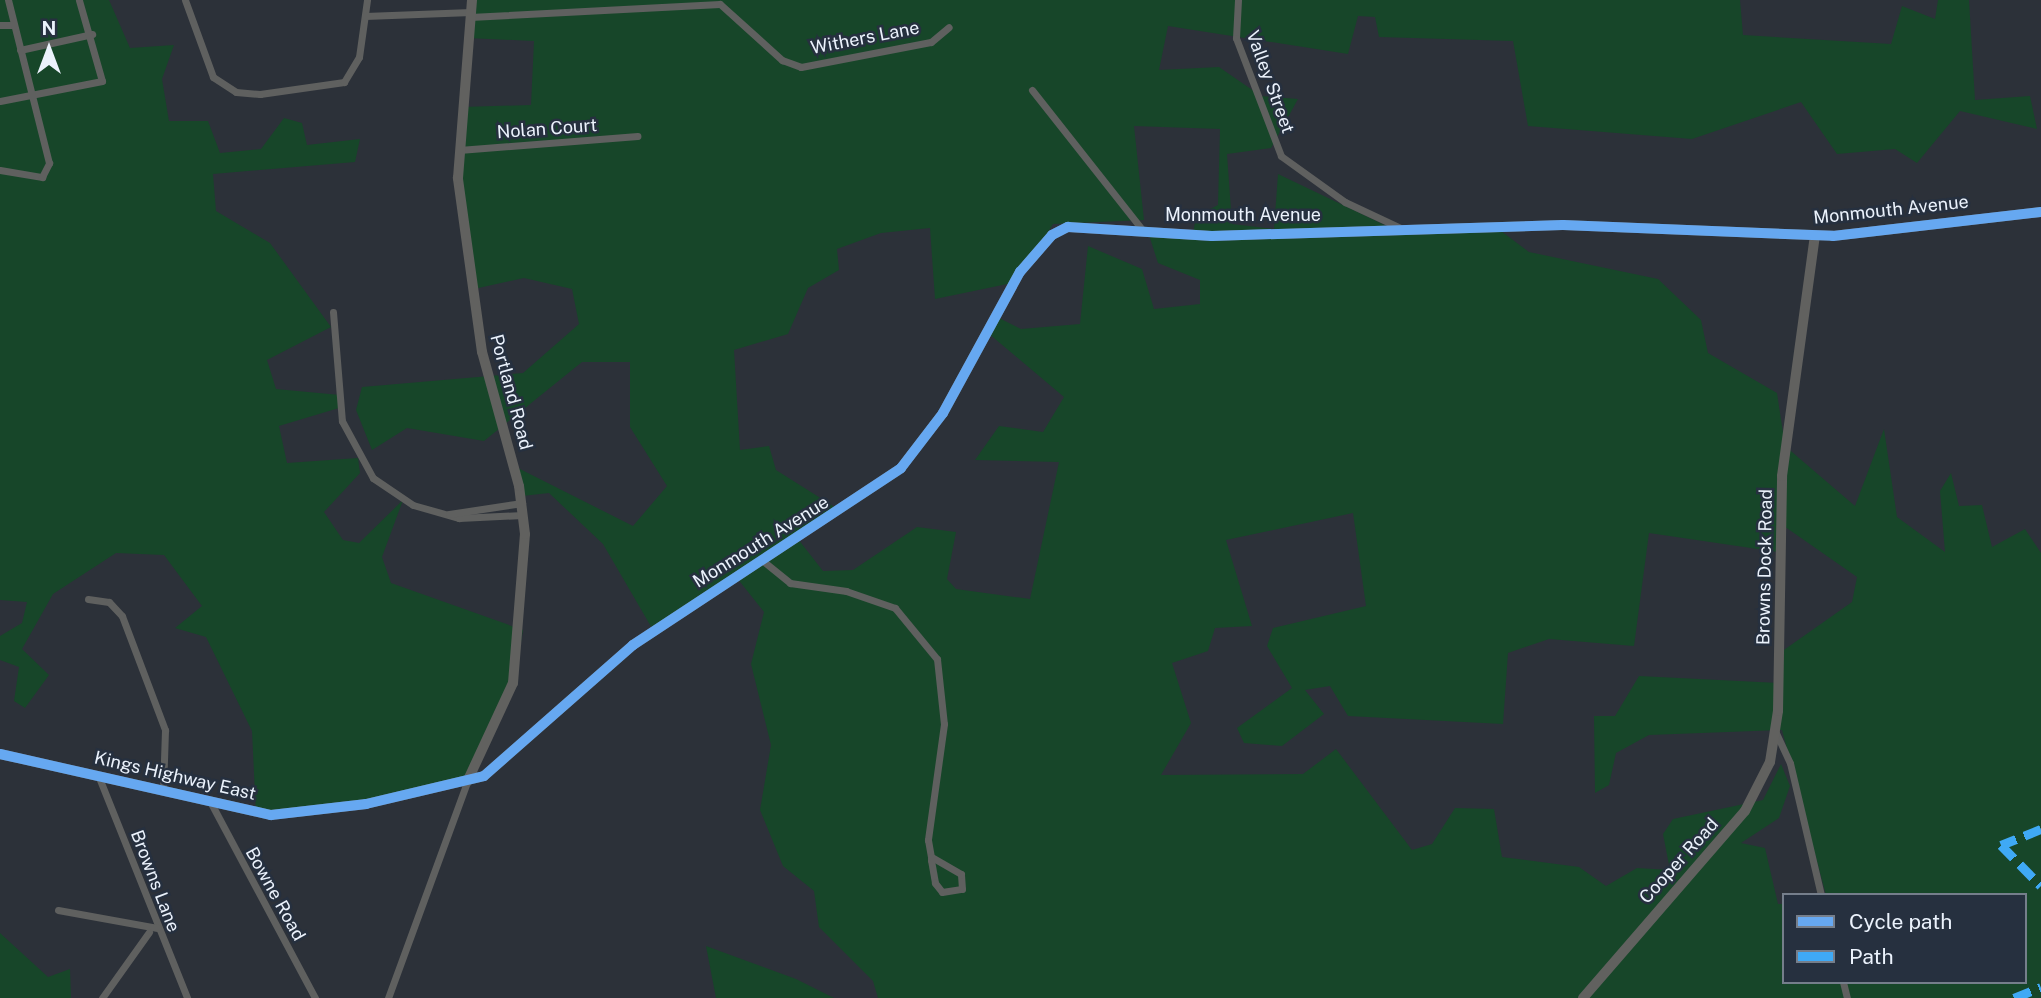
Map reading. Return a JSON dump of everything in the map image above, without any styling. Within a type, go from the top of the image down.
[{"type":"street","points":[[0,170],[33,177],[49,169],[33,94],[12,25],[8,0]]},
{"type":"street","points":[[0,101],[102,81],[92,33],[79,0]]},
{"type":"street","points":[[185,0],[213,77],[240,93],[340,85],[359,57],[367,0]]},
{"type":"street","name":"Portland Road","points":[[467,782],[513,683],[523,515],[482,352],[458,150],[472,0]]},
{"type":"street","name":"Valley Street","points":[[1238,0],[1236,38],[1281,156],[1345,202],[1404,230]]},
{"type":"street","name":"Withers Lane","points":[[365,16],[471,15],[720,5],[782,60],[801,67],[931,41],[949,27]]},
{"type":"street","points":[[0,25],[12,25]]},
{"type":"street","points":[[20,50],[92,33]]},
{"type":"street","points":[[1032,90],[1144,232]]},
{"type":"street","name":"Nolan Court","points":[[458,150],[637,136]]},
{"type":"street","name":"Monmouth Avenue","points":[[467,782],[505,761],[633,645],[901,468],[943,413],[1020,272],[1052,235],[1080,226],[1212,236],[1563,225],[1815,236],[2041,212]]},
{"type":"street","name":"Browns Dock Road","points":[[1815,236],[1782,476],[1776,733],[1790,763],[1821,893]]},
{"type":"street","points":[[333,312],[341,412],[356,458],[393,494],[449,514],[475,519],[523,515]]},
{"type":"street","points":[[449,514],[522,503]]},
{"type":"street","points":[[763,561],[790,583],[846,591],[895,608],[937,659],[944,724],[931,857],[942,892],[962,889],[961,874],[931,857]]},
{"type":"street","points":[[88,599],[109,602],[122,616],[165,730],[163,789]]},
{"type":"street","name":"Cooper Road","points":[[1583,998],[1745,811],[1765,777],[1776,733]]},
{"type":"street","name":"Kings Highway East","points":[[0,754],[163,789],[212,805],[307,815],[467,782]]},
{"type":"street","name":"Browns Lane","points":[[97,775],[153,930],[187,998]]},
{"type":"street","points":[[388,998],[467,782]]},
{"type":"street","name":"Bowne Road","points":[[212,805],[315,998]]},
{"type":"street","points":[[58,910],[153,930],[102,998]]},
{"type":"green space","points":[[0,0],[109,0],[130,48],[174,45],[162,79],[169,121],[208,121],[220,153],[261,149],[284,118],[302,123],[307,145],[360,139],[355,162],[213,174],[216,211],[270,243],[331,327],[267,360],[276,389],[340,395],[339,408],[279,426],[287,463],[358,458],[360,473],[324,512],[343,540],[359,543],[403,500],[382,557],[391,583],[523,630],[513,691],[466,780],[316,814],[256,815],[252,731],[206,637],[175,628],[202,606],[164,555],[116,553],[53,594],[22,649],[49,675],[25,708],[14,701],[19,667],[0,660],[0,636],[22,623],[27,602],[0,600]]},
{"type":"green space","points":[[470,0],[1740,0],[1743,35],[1891,44],[1902,6],[1935,19],[1938,0],[1969,0],[1975,100],[2030,96],[2037,129],[1960,111],[1917,163],[1895,149],[1837,154],[1801,102],[1692,139],[1528,126],[1513,41],[1379,37],[1375,17],[1358,16],[1348,54],[1168,26],[1159,70],[1219,67],[1261,96],[1298,99],[1271,148],[1227,154],[1232,224],[1274,229],[1278,174],[1395,230],[1493,225],[1529,252],[1658,279],[1701,320],[1708,353],[1777,393],[1785,446],[1855,506],[1884,429],[1897,517],[1945,552],[1940,491],[1951,473],[1959,506],[1982,505],[1992,547],[2025,529],[2041,553],[2041,998],[878,998],[873,981],[819,927],[814,891],[783,866],[760,810],[771,745],[751,664],[764,612],[737,578],[653,630],[603,544],[549,493],[522,496],[514,466],[633,526],[667,486],[630,427],[630,362],[582,362],[484,441],[407,428],[372,450],[356,410],[362,387],[523,373],[579,324],[572,289],[524,278],[474,289],[456,160],[462,107],[531,105],[534,41],[467,38]],"holes":[[[1134,126],[1220,129],[1218,205],[1196,216],[1193,234],[1148,232],[1158,263],[1200,280],[1200,304],[1154,309],[1142,269],[1088,246],[1080,324],[1021,329],[997,317],[988,333],[1064,397],[1043,432],[999,426],[975,460],[1059,462],[1030,599],[956,589],[947,579],[956,532],[917,527],[853,570],[823,571],[798,539],[841,511],[776,470],[769,446],[740,450],[734,350],[788,334],[808,288],[839,270],[837,249],[881,233],[930,228],[935,299],[1017,282],[1053,224],[1144,220]],[[1353,513],[1366,606],[1273,628],[1267,646],[1292,688],[1237,728],[1244,743],[1282,746],[1324,714],[1305,690],[1330,686],[1348,716],[1503,724],[1508,653],[1549,639],[1634,646],[1649,533],[1778,552],[1781,524],[1857,577],[1852,602],[1781,652],[1779,683],[1639,676],[1615,716],[1594,716],[1595,793],[1609,785],[1616,753],[1649,735],[1782,730],[1825,893],[2027,893],[2027,984],[1782,984],[1782,904],[1778,904],[1765,848],[1741,843],[1779,818],[1790,786],[1781,764],[1763,800],[1673,819],[1663,834],[1670,870],[1637,868],[1606,886],[1579,867],[1502,857],[1494,809],[1455,808],[1432,844],[1412,850],[1336,749],[1303,774],[1161,775],[1191,723],[1172,663],[1208,651],[1215,628],[1252,626],[1226,540]]]},
{"type":"green space","points":[[0,933],[48,977],[70,969],[71,998],[0,998]]},
{"type":"green space","points":[[706,946],[796,979],[834,998],[716,998]]},
{"type":"marked path","points":[[2041,829],[2001,845],[2041,886]]},
{"type":"marked path","points":[[2014,998],[2041,987]]},
{"type":"cycle path","points":[[0,754],[271,815],[366,804],[484,776],[633,645],[901,468],[943,413],[1020,272],[1052,235],[1068,227],[1212,236],[1563,225],[1833,236],[2041,212]]}]
